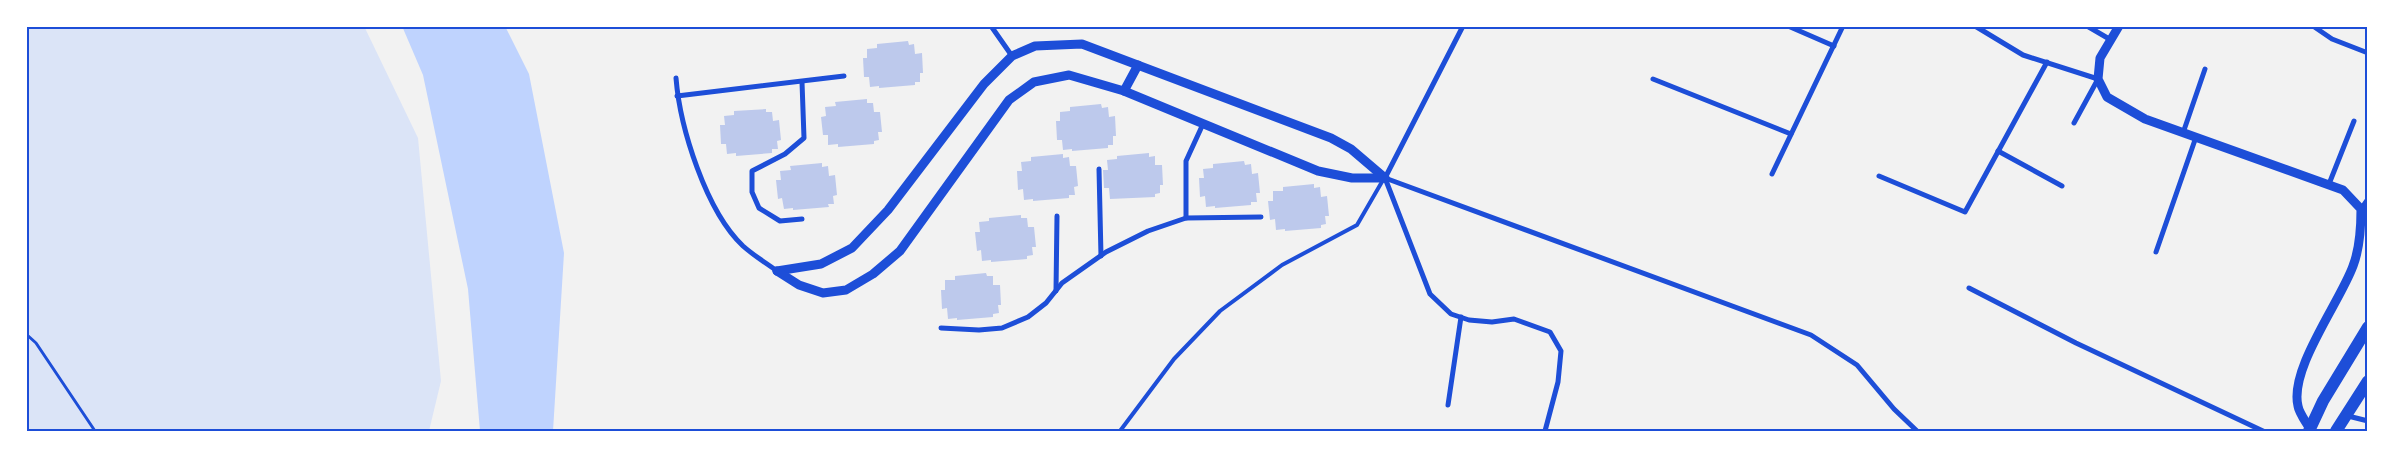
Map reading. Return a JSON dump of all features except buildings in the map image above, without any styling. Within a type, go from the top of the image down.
[{"type":"main road","points":[[2310,430],[2328,393],[2368,327]]},
{"type":"main road","points":[[2336,431],[2368,381]]},
{"type":"street","points":[[991,26],[1012,56]]},
{"type":"street","points":[[1384,178],[1463,26]]},
{"type":"street","points":[[1788,26],[1834,46]]},
{"type":"street","points":[[1772,174],[1843,26]]},
{"type":"street","points":[[1975,26],[2023,55],[2098,79],[2107,97],[2145,119],[2329,184],[2343,190],[2362,209]]},
{"type":"street","points":[[2087,26],[2111,40]]},
{"type":"street","points":[[2074,122],[2098,79],[2100,58],[2119,26]]},
{"type":"street","points":[[2313,26],[2332,39],[2368,53]]},
{"type":"street","points":[[777,270],[821,264],[852,248],[888,210],[984,84],[1012,56],[1034,46],[1082,44],[1331,138],[1351,149],[1384,178],[1430,294],[1451,314],[1492,322],[1514,319],[1550,332],[1561,351],[1558,382],[1545,431]]},
{"type":"street","points":[[1878,176],[1965,212],[2047,62]]},
{"type":"street","points":[[1124,91],[1138,66]]},
{"type":"street","points":[[2183,132],[2205,69]]},
{"type":"street","points":[[676,78],[677,96],[696,168],[723,224],[743,247],[799,285],[823,293],[846,290],[873,274],[900,251],[1010,100],[1034,82],[1069,75],[1124,91],[1318,171],[1352,178],[1384,178],[1811,335],[1858,365],[1894,409],[1917,431]]},
{"type":"street","points":[[677,96],[844,76]]},
{"type":"street","points":[[1653,79],[1791,134]]},
{"type":"street","points":[[802,82],[804,138],[785,154],[752,172],[752,192],[759,208],[780,221],[802,219]]},
{"type":"street","points":[[2329,184],[2354,121]]},
{"type":"street","points":[[1186,218],[1186,162],[1203,124]]},
{"type":"street","points":[[2156,252],[2196,137]]},
{"type":"street","points":[[1998,151],[2062,186]]},
{"type":"street","points":[[1099,168],[1101,256]]},
{"type":"street","points":[[2310,430],[2298,406],[2297,388],[2309,352],[2354,265],[2361,232],[2362,209],[2368,199]]},
{"type":"street","points":[[1056,291],[1057,216]]},
{"type":"street","points":[[941,328],[979,330],[1002,328],[1028,317],[1046,303],[1062,283],[1101,256],[1148,231],[1186,218],[1261,217]]},
{"type":"street","points":[[1969,288],[2076,343],[2263,431]]},
{"type":"street","points":[[1448,405],[1460,317]]},
{"type":"street","points":[[2345,415],[2368,420]]},
{"type":"lane","points":[[1120,431],[1174,359],[1220,311],[1282,265],[1357,225],[1384,178]]},
{"type":"path","points":[[26,334],[36,343],[95,431]]},
{"type":"shaded area","points":[[26,26],[364,26],[418,138],[441,381],[429,431],[26,431]]},
{"type":"water","points":[[402,26],[505,26],[529,74],[564,253],[553,431],[480,431],[468,289],[423,75]]}]
